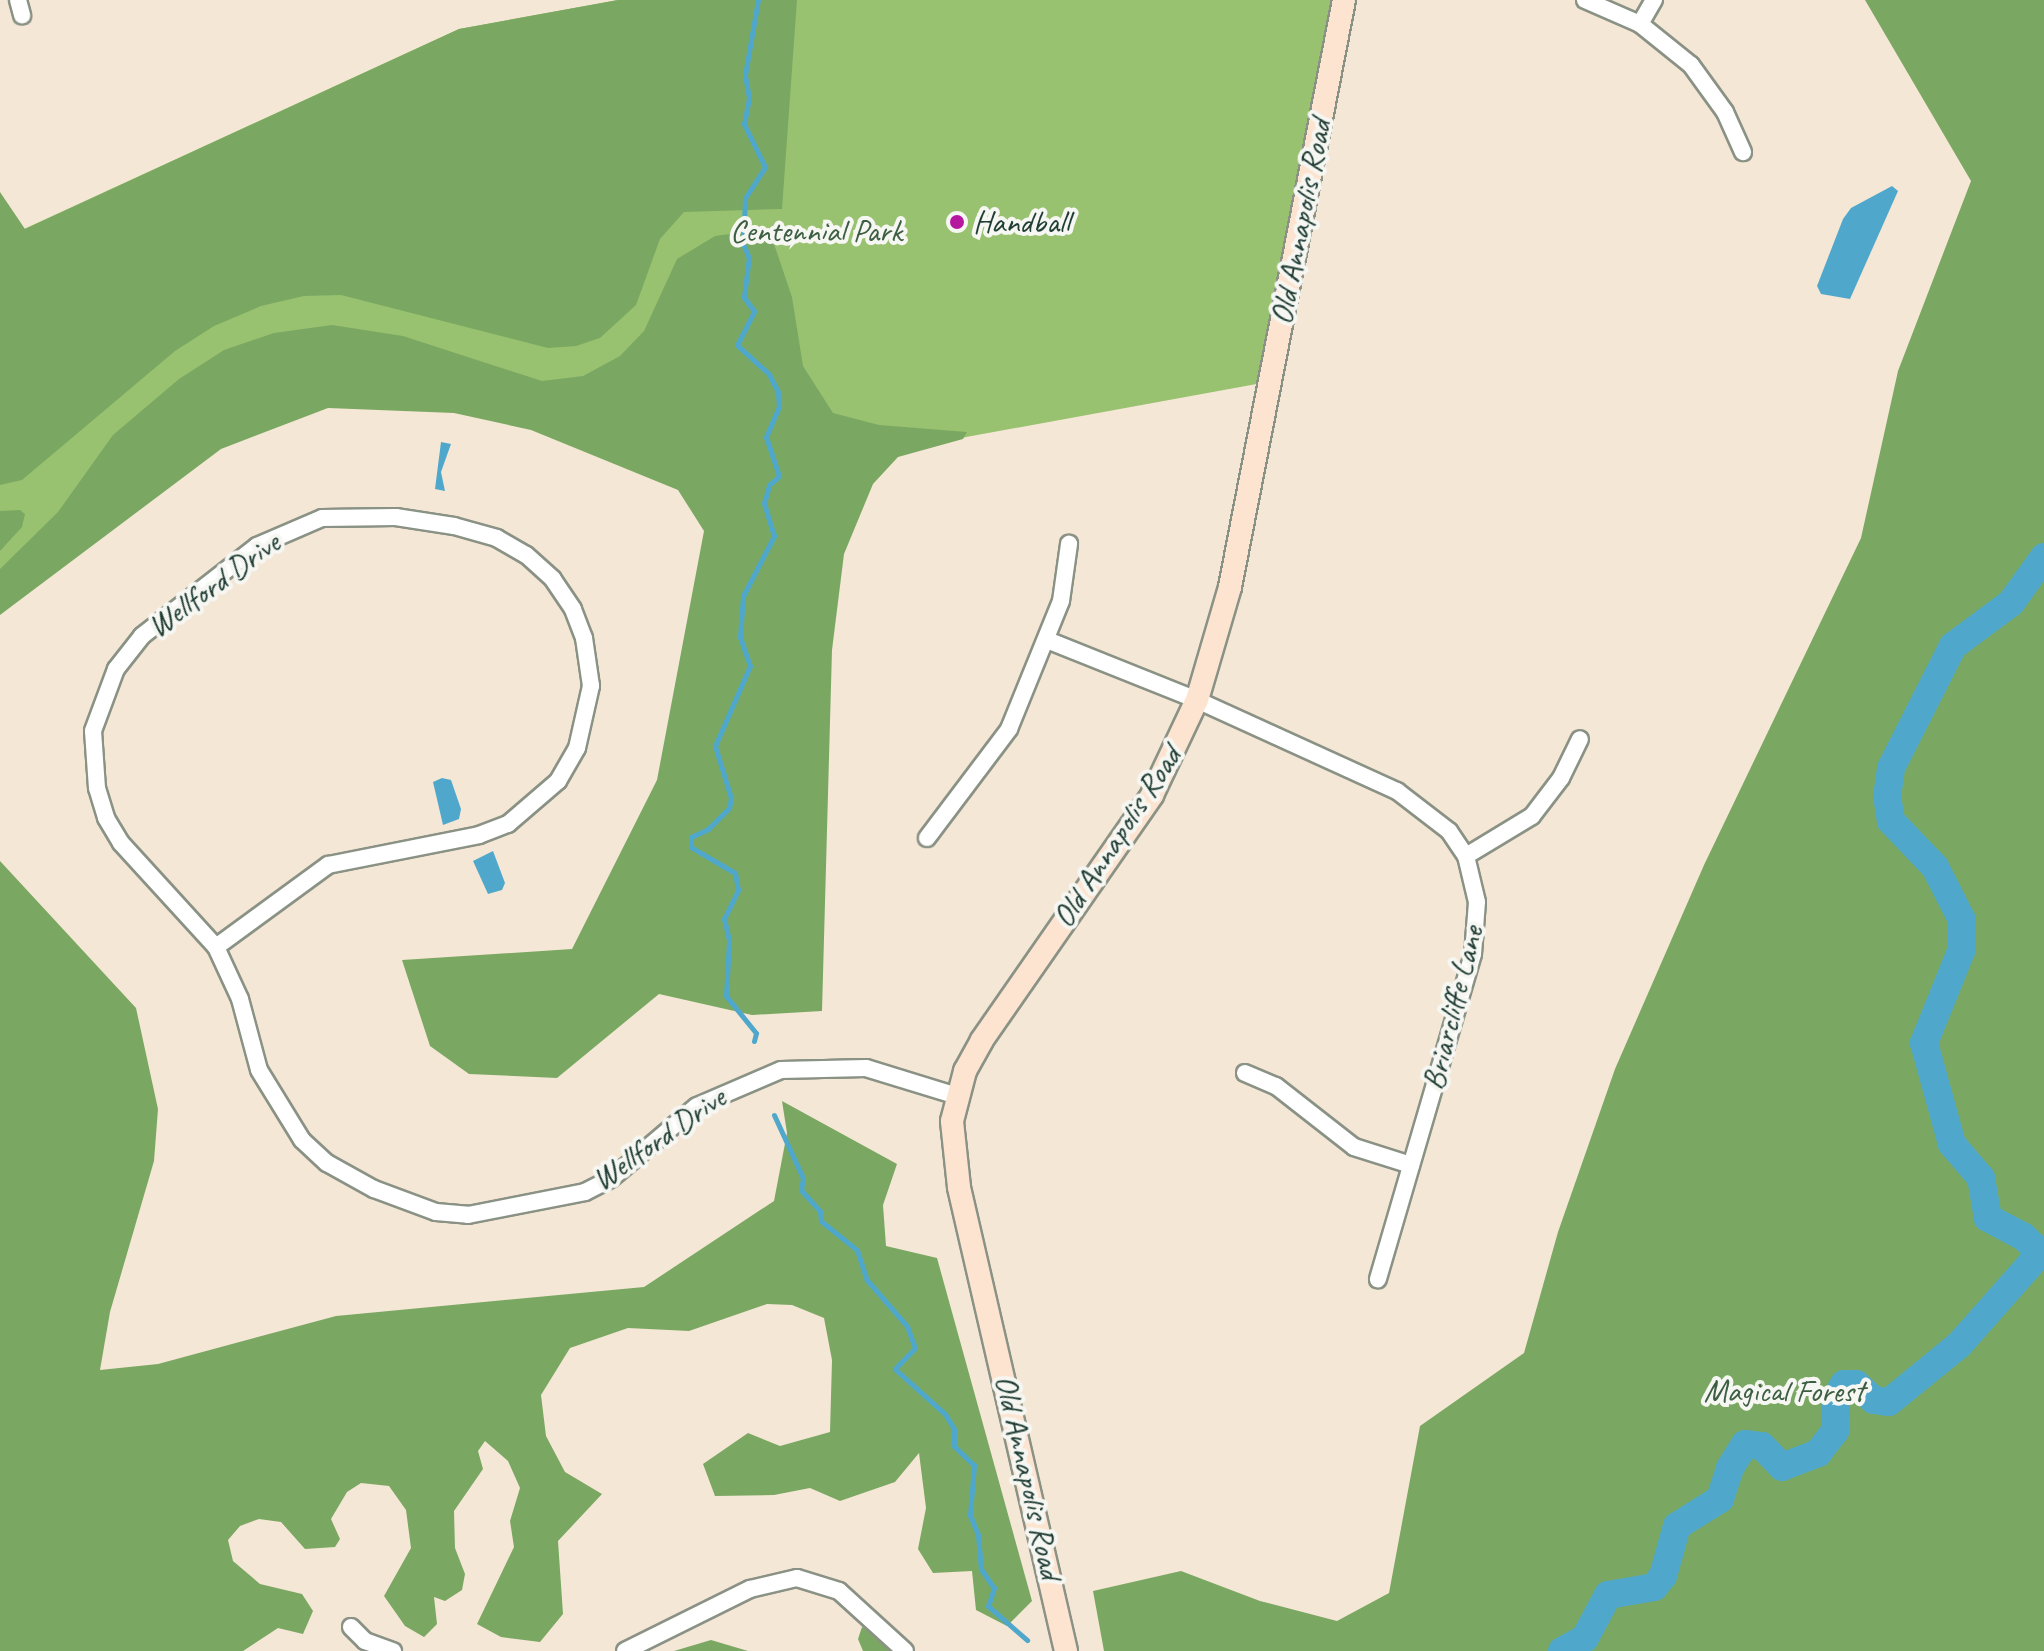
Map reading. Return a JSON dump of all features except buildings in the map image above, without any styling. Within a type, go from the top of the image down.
[{"type":"street","name":"Old Annapolis Road","points":[[1066,1651],[959,1187],[953,1150],[957,1096],[982,1040],[1152,795],[1197,700],[1230,587],[1344,0]]},
{"type":"street","points":[[1585,0],[1640,24],[1709,87],[1743,152]]},
{"type":"street","points":[[1640,24],[1654,0]]},
{"type":"street","name":"Wellford Drive","points":[[216,947],[328,865],[479,835],[508,824],[558,781],[587,719],[589,662],[573,609],[553,579],[526,555],[497,538],[454,526],[396,517],[322,518],[257,546],[134,647],[116,669],[93,731],[97,788],[121,843],[216,947],[240,999],[259,1070],[290,1125],[327,1163],[374,1189],[436,1212],[468,1215],[509,1210],[585,1192],[622,1171],[697,1106],[781,1070],[866,1068],[957,1096]]},
{"type":"street","points":[[927,838],[1009,729],[1061,601],[1069,544]]},
{"type":"street","name":"Briarcliffe Lane","points":[[1047,640],[1197,700],[1397,791],[1449,831],[1466,856],[1477,902],[1473,954],[1378,1279]]},
{"type":"street","points":[[1466,856],[1532,816],[1561,778],[1580,739]]},
{"type":"street","points":[[1245,1073],[1276,1086],[1354,1147],[1411,1165]]},
{"type":"street","points":[[625,1651],[750,1589],[797,1578],[839,1591],[905,1651]]},
{"type":"street","points":[[351,1627],[365,1641],[393,1651]]},
{"type":"green space","name":"Centennial Park","points":[[618,0],[1337,0],[1262,383],[819,464],[376,396],[232,418],[0,606],[0,205],[24,229],[459,29]]},
{"type":"green space","points":[[618,0],[797,0],[782,209],[684,212],[660,239],[636,305],[600,338],[576,346],[548,348],[341,295],[304,296],[261,306],[214,326],[175,351],[22,480],[0,485],[0,192],[25,229],[459,29]]},
{"type":"green space","name":"Magical Forest","points":[[1865,0],[2044,0],[2044,1651],[1104,1651],[1093,1591],[1181,1571],[1260,1601],[1337,1621],[1389,1593],[1420,1426],[1524,1353],[1558,1232],[1615,1069],[1704,865],[1861,538],[1898,371],[1971,181]]},
{"type":"green space","points":[[744,232],[773,241],[792,297],[803,366],[833,413],[879,425],[967,432],[963,439],[898,457],[873,484],[844,554],[832,650],[822,1011],[752,1015],[659,994],[557,1078],[469,1074],[430,1046],[402,960],[572,949],[657,780],[704,531],[678,490],[531,430],[454,413],[328,408],[221,449],[0,615],[0,569],[58,512],[113,435],[179,379],[224,350],[274,333],[332,325],[403,336],[542,381],[583,376],[620,356],[644,331],[677,259],[715,236]]},
{"type":"green space","points":[[20,510],[25,514],[22,527],[0,551],[0,511]]},
{"type":"green space","points":[[0,861],[136,1008],[158,1109],[154,1161],[110,1312],[100,1370],[158,1364],[336,1316],[644,1287],[774,1201],[787,1133],[782,1101],[897,1164],[883,1205],[886,1246],[937,1258],[1032,1601],[1007,1626],[976,1610],[972,1571],[933,1573],[918,1549],[926,1508],[919,1453],[895,1482],[840,1501],[810,1488],[774,1495],[715,1496],[703,1464],[748,1433],[780,1446],[830,1432],[832,1360],[824,1318],[792,1305],[767,1304],[689,1331],[628,1328],[570,1348],[541,1395],[546,1436],[565,1472],[602,1494],[558,1541],[563,1614],[540,1642],[501,1637],[477,1624],[514,1547],[510,1521],[520,1488],[508,1461],[485,1441],[478,1451],[483,1469],[454,1511],[455,1548],[465,1574],[462,1590],[445,1601],[434,1597],[437,1624],[424,1637],[405,1626],[384,1596],[411,1548],[406,1510],[389,1486],[361,1483],[347,1492],[331,1519],[340,1539],[335,1547],[305,1549],[281,1522],[259,1519],[240,1526],[228,1540],[233,1561],[260,1584],[302,1594],[313,1611],[303,1634],[278,1628],[243,1651],[0,1651]]},
{"type":"green space","points":[[862,1627],[895,1651],[863,1651],[858,1639]]},
{"type":"green space","points":[[711,1640],[748,1651],[674,1651]]},
{"type":"water","points":[[1892,186],[1898,191],[1850,299],[1821,294],[1817,286],[1843,219],[1851,208]]},
{"type":"water","points":[[441,442],[451,444],[441,472],[445,491],[435,489]]},
{"type":"water","points":[[442,778],[451,780],[461,809],[459,819],[443,825],[433,782]]},
{"type":"water","points":[[493,851],[505,883],[502,890],[488,894],[473,861]]},
{"type":"waterway","points":[[754,1041],[756,1033],[726,996],[729,940],[724,919],[738,890],[735,873],[691,847],[691,837],[708,829],[729,808],[731,798],[715,746],[750,666],[740,637],[743,596],[774,536],[764,503],[769,485],[779,476],[766,437],[779,407],[778,392],[769,374],[737,345],[754,311],[744,297],[749,258],[743,244],[745,198],[765,167],[744,124],[749,98],[745,75],[758,0]]},
{"type":"waterway","points":[[1562,1651],[1585,1638],[1608,1595],[1654,1587],[1663,1576],[1677,1526],[1720,1499],[1730,1468],[1745,1444],[1762,1446],[1782,1467],[1818,1453],[1835,1431],[1836,1398],[1844,1384],[1856,1384],[1874,1400],[1889,1402],[1959,1345],[2035,1259],[2034,1247],[2024,1237],[1988,1218],[1981,1178],[1952,1144],[1924,1043],[1962,949],[1962,920],[1935,867],[1891,821],[1887,797],[1891,768],[1953,646],[2011,603],[2044,557]]},
{"type":"waterway","points":[[774,1115],[803,1178],[801,1190],[820,1211],[821,1221],[857,1250],[867,1280],[907,1326],[915,1348],[895,1369],[945,1414],[954,1429],[954,1446],[974,1465],[970,1515],[978,1535],[981,1569],[994,1588],[988,1606],[1027,1640]]},
{"type":"place","name":"Handball","points":[[957,222]]}]
